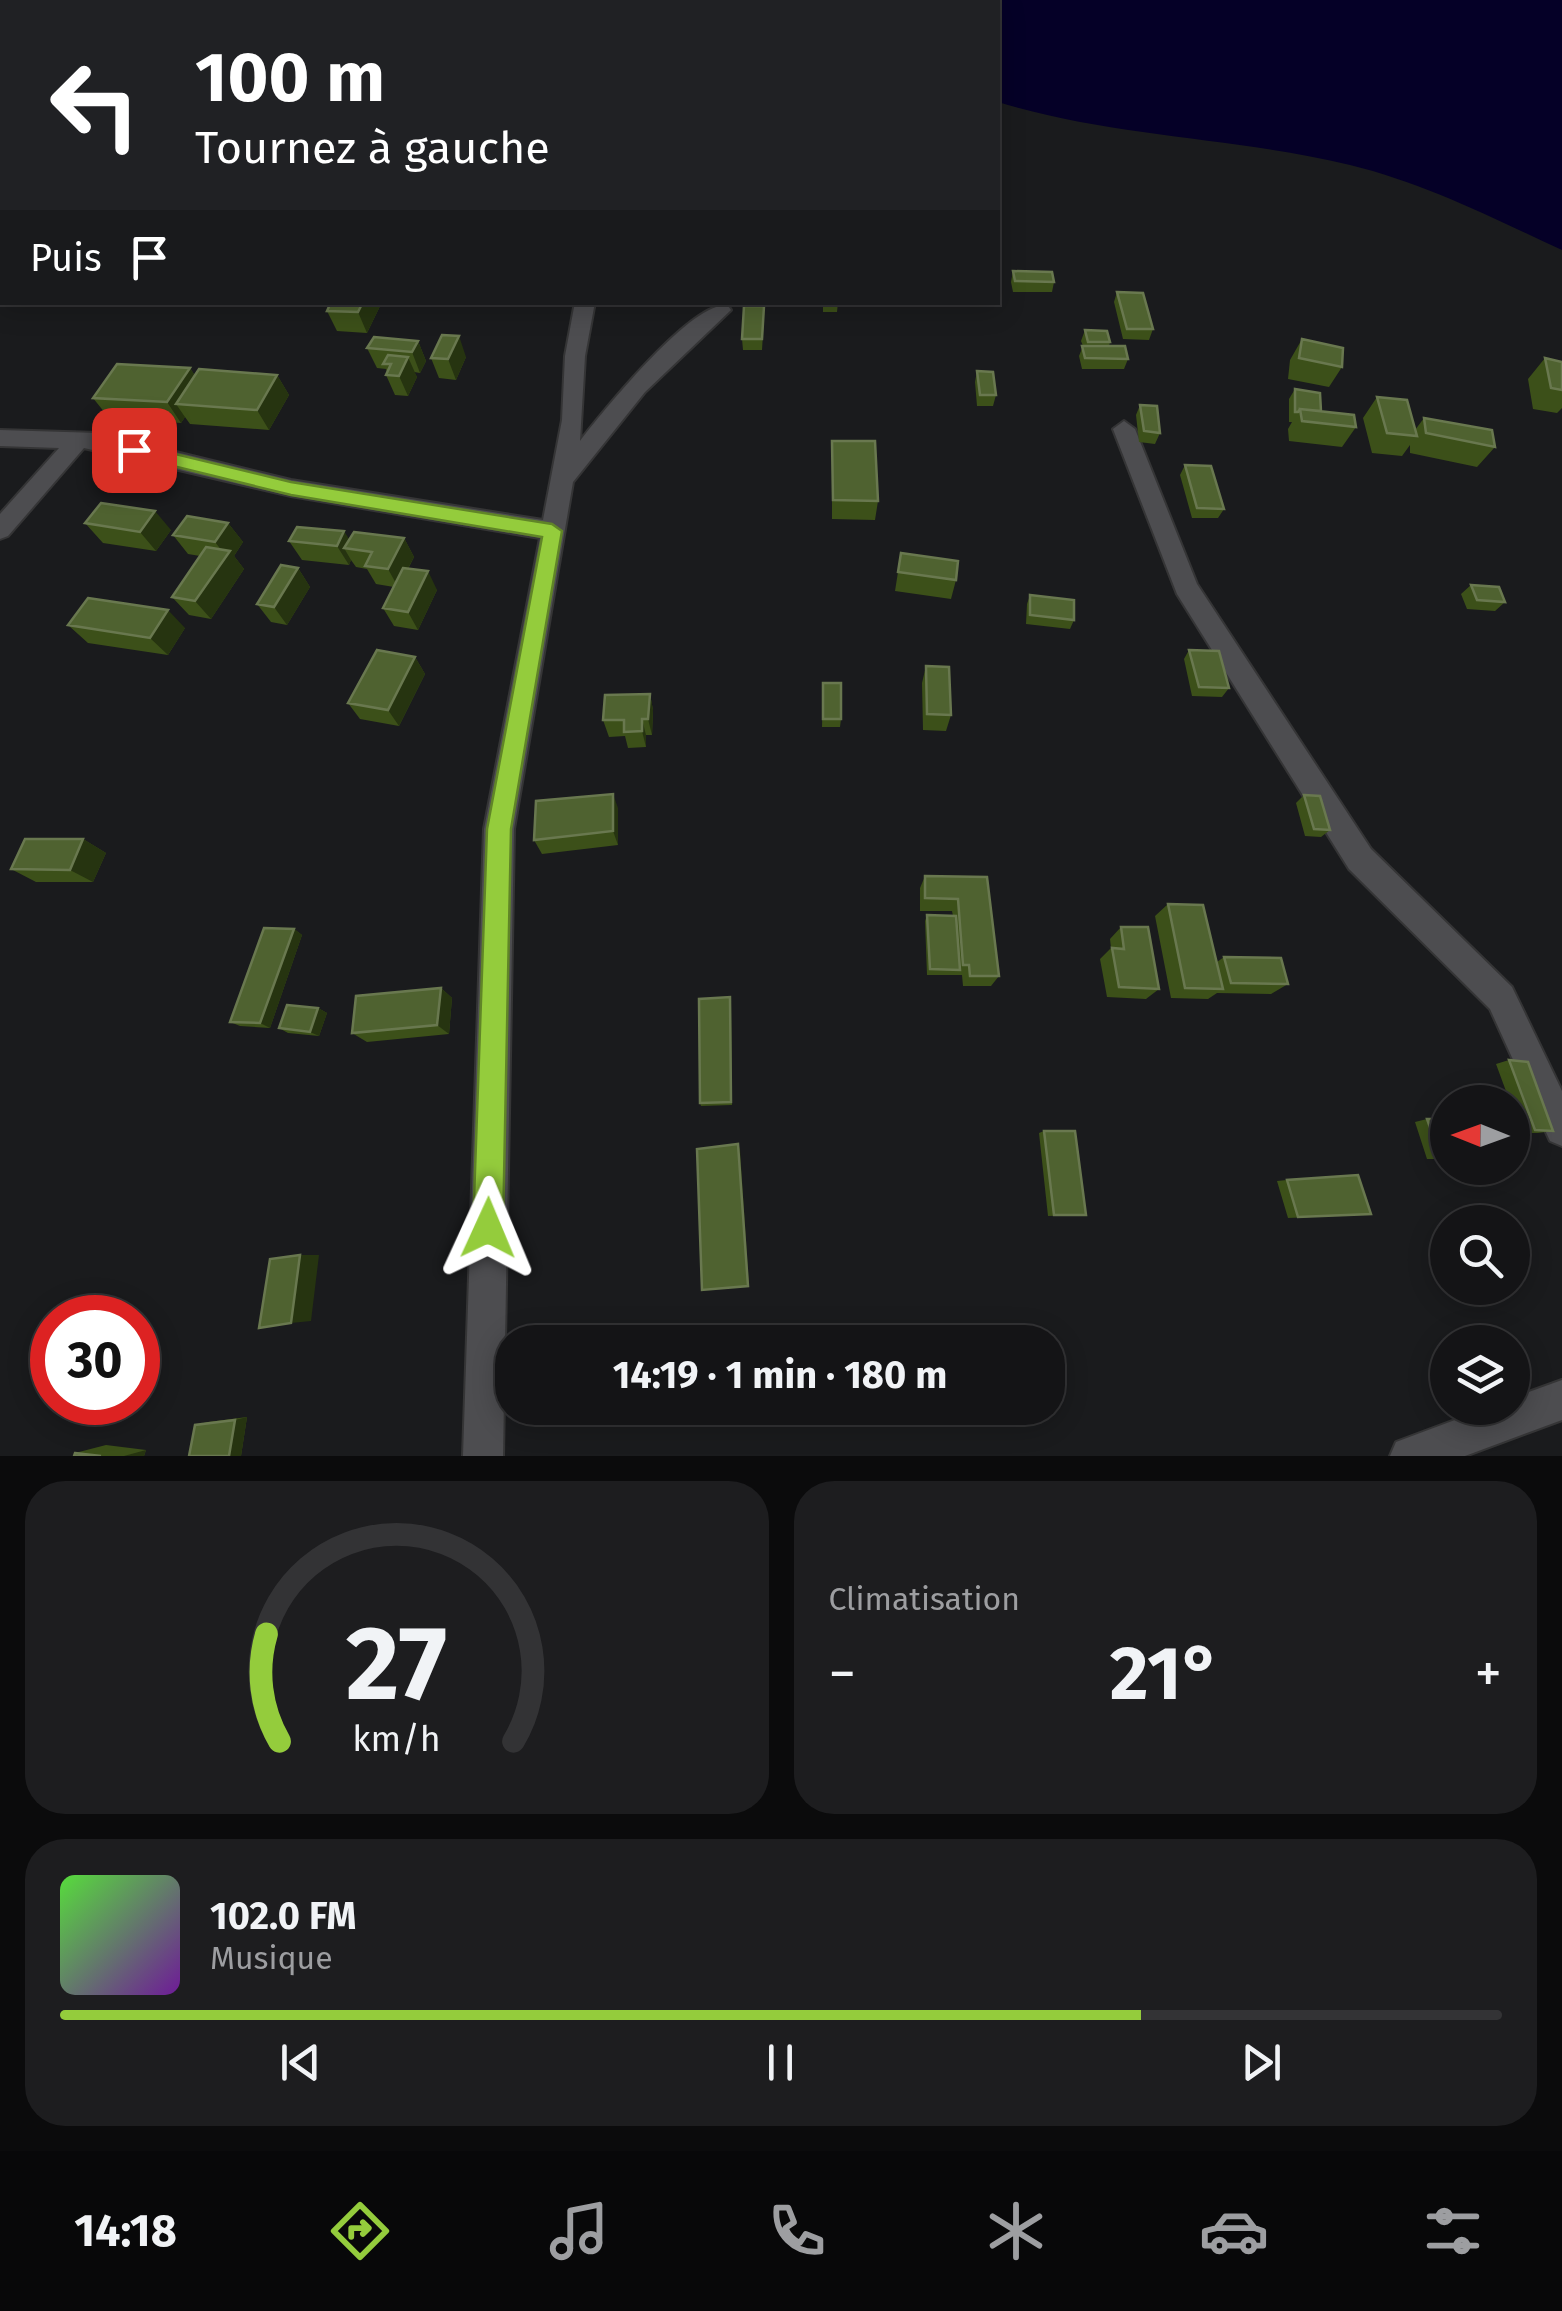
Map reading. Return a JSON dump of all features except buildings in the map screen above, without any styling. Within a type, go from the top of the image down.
[{"type":"street","points":[[484,1456],[499,829],[563,483],[585,305]]},
{"type":"street","points":[[563,483],[613,408],[678,342],[721,310]]},
{"type":"street","points":[[1124,430],[1186,587],[1360,859],[1501,998],[1562,1129]]},
{"type":"street","points":[[0,438],[98,441],[291,488],[552,531]]},
{"type":"street","points":[[0,530],[77,442]]},
{"type":"street","points":[[1410,1456],[1562,1400]]},
{"type":"shaded area","points":[[1000,0],[1562,0],[1562,250],[1431,191],[1350,165],[1041,114],[1000,103]]},
{"type":"route","points":[[134,450],[291,488],[552,531],[499,829],[488,1228]]}]
